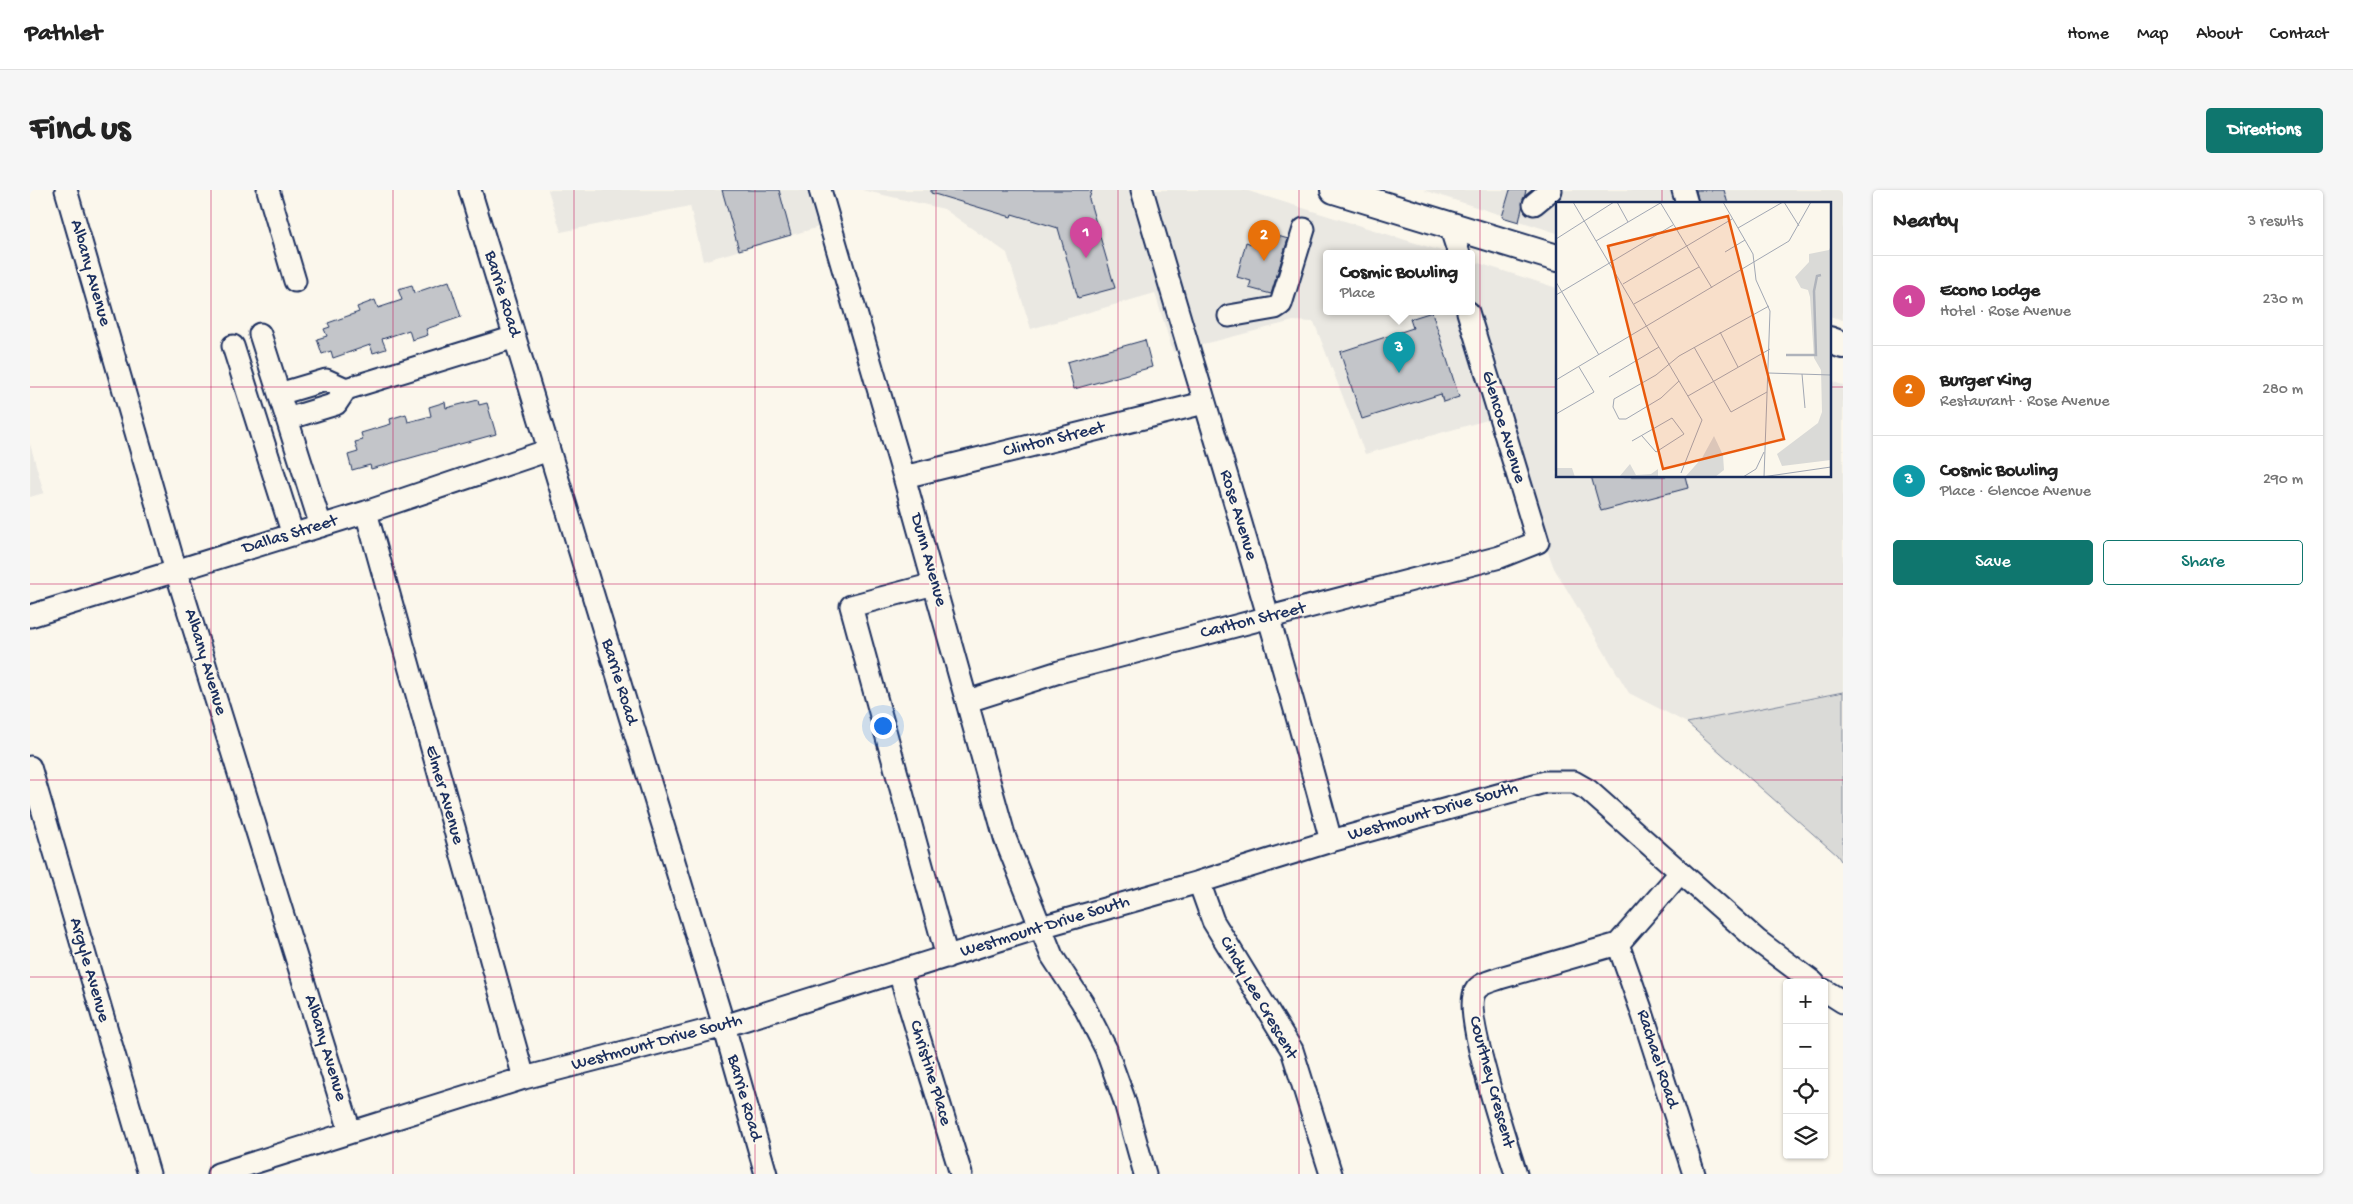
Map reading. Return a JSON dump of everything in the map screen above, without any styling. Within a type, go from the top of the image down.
[{"type":"main road","points":[[1334,190],[1556,258]]},
{"type":"main road","points":[[1830,340],[1843,345]]},
{"type":"street","name":"Albany Avenue","points":[[66,190],[176,571],[350,1131]]},
{"type":"street","points":[[268,190],[295,281]]},
{"type":"street","name":"Barrie Road","points":[[470,190],[724,1026],[766,1174]]},
{"type":"street","name":"Dunn Avenue","points":[[820,190],[968,701],[1005,838],[1041,927]]},
{"type":"street","name":"Rose Avenue","points":[[1142,190],[1204,402],[1270,616],[1331,841]]},
{"type":"street","points":[[1534,204],[1551,190]]},
{"type":"street","points":[[1450,226],[1458,250]]},
{"type":"street","points":[[1229,316],[1275,308],[1281,304],[1304,229]]},
{"type":"street","name":"Glencoe Avenue","points":[[1469,315],[1538,542]]},
{"type":"street","points":[[260,334],[321,526]]},
{"type":"street","points":[[287,419],[336,404],[346,389],[515,337]]},
{"type":"street","points":[[232,346],[293,535]]},
{"type":"street","points":[[279,394],[326,380],[346,389]]},
{"type":"street","name":"Clinton Street","points":[[904,477],[1204,402]]},
{"type":"street","name":"Dallas Street","points":[[30,616],[366,512],[549,450]]},
{"type":"street","name":"Elmer Avenue","points":[[366,512],[524,1078]]},
{"type":"street","name":"Carlton Street","points":[[968,701],[1059,672],[1500,557],[1538,542]]},
{"type":"street","points":[[934,584],[851,606],[947,957]]},
{"type":"street","name":"Argyle Avenue","points":[[30,767],[149,1174]]},
{"type":"street","name":"Westmount Drive South","points":[[218,1174],[350,1131],[524,1078],[724,1026],[1041,927],[1532,784],[1567,781],[1574,782],[1588,790],[1758,941],[1809,979]]},
{"type":"street","points":[[1618,944],[1680,873]]},
{"type":"street","name":"Cindy Lee Crescent","points":[[1199,882],[1213,920],[1292,1050],[1331,1174]]},
{"type":"street","points":[[1041,927],[1055,961],[1082,1002],[1106,1049],[1124,1099],[1145,1174]]},
{"type":"street","name":"Courtney Crescent","points":[[1516,1174],[1476,1037],[1472,1009],[1475,990],[1483,984],[1500,978],[1618,944]]},
{"type":"street","name":"Rachael Road","points":[[1618,944],[1694,1174]]},
{"type":"street","name":"Christine Place","points":[[899,972],[961,1174]]},
{"type":"street","points":[[1828,993],[1843,1002]]},
{"type":"shaded area","points":[[548,190],[831,190],[836,222],[703,261],[690,206],[561,232]]},
{"type":"shaded area","points":[[862,190],[1245,190],[1438,250],[1323,250],[1323,315],[1475,315],[1475,262],[1556,288],[1556,478],[1830,478],[1830,381],[1843,385],[1843,692],[1687,723],[1629,693],[1554,568],[1498,417],[1365,454],[1314,322],[1293,321],[1173,352],[1155,293],[1031,329],[1007,253],[944,209]]},
{"type":"shaded area","points":[[1423,190],[1843,190],[1843,320],[1830,316],[1830,202],[1556,202],[1556,233]]},
{"type":"shaded area","points":[[30,444],[44,493],[30,497]]},
{"type":"shaded area","points":[[1843,692],[1843,864],[1837,855],[1687,723]]},
{"type":"building","points":[[722,190],[779,190],[791,235],[739,250]]},
{"type":"building","points":[[931,190],[1092,190],[1089,199],[1115,288],[1078,298],[1058,228],[1012,214],[1011,217],[931,193]]},
{"type":"building","points":[[1510,190],[1526,190],[1519,222],[1502,217]]},
{"type":"building","points":[[1696,190],[1724,190],[1727,202],[1699,202]]},
{"type":"building","points":[[1258,230],[1288,239],[1271,294],[1249,288],[1251,281],[1237,277],[1246,242],[1254,245]]},
{"type":"building","points":[[449,281],[461,317],[426,329],[428,335],[412,340],[409,330],[382,339],[386,349],[373,353],[370,345],[333,358],[331,351],[322,354],[317,339],[327,336],[324,329],[330,327],[328,323],[359,312],[357,307],[375,300],[378,308],[402,300],[398,289],[412,285],[414,293]]},
{"type":"building","points":[[1423,315],[1433,315],[1459,397],[1443,402],[1441,394],[1362,419],[1340,352],[1413,328],[1410,319]]},
{"type":"building","points":[[1145,340],[1152,367],[1074,389],[1067,362]]},
{"type":"building","points":[[478,400],[479,405],[487,403],[496,434],[371,469],[370,465],[352,470],[348,455],[358,452],[355,442],[363,440],[361,433],[391,424],[390,419],[406,414],[408,422],[431,416],[429,407],[445,402],[446,408]]},
{"type":"building","points":[[1592,478],[1686,478],[1688,488],[1601,511]]},
{"type":"place","name":"Econo Lodge","points":[[1086,258]]},
{"type":"place","name":"Burger King","points":[[1264,261]]},
{"type":"place","name":"Cosmic Bowling","points":[[1399,373]]}]
